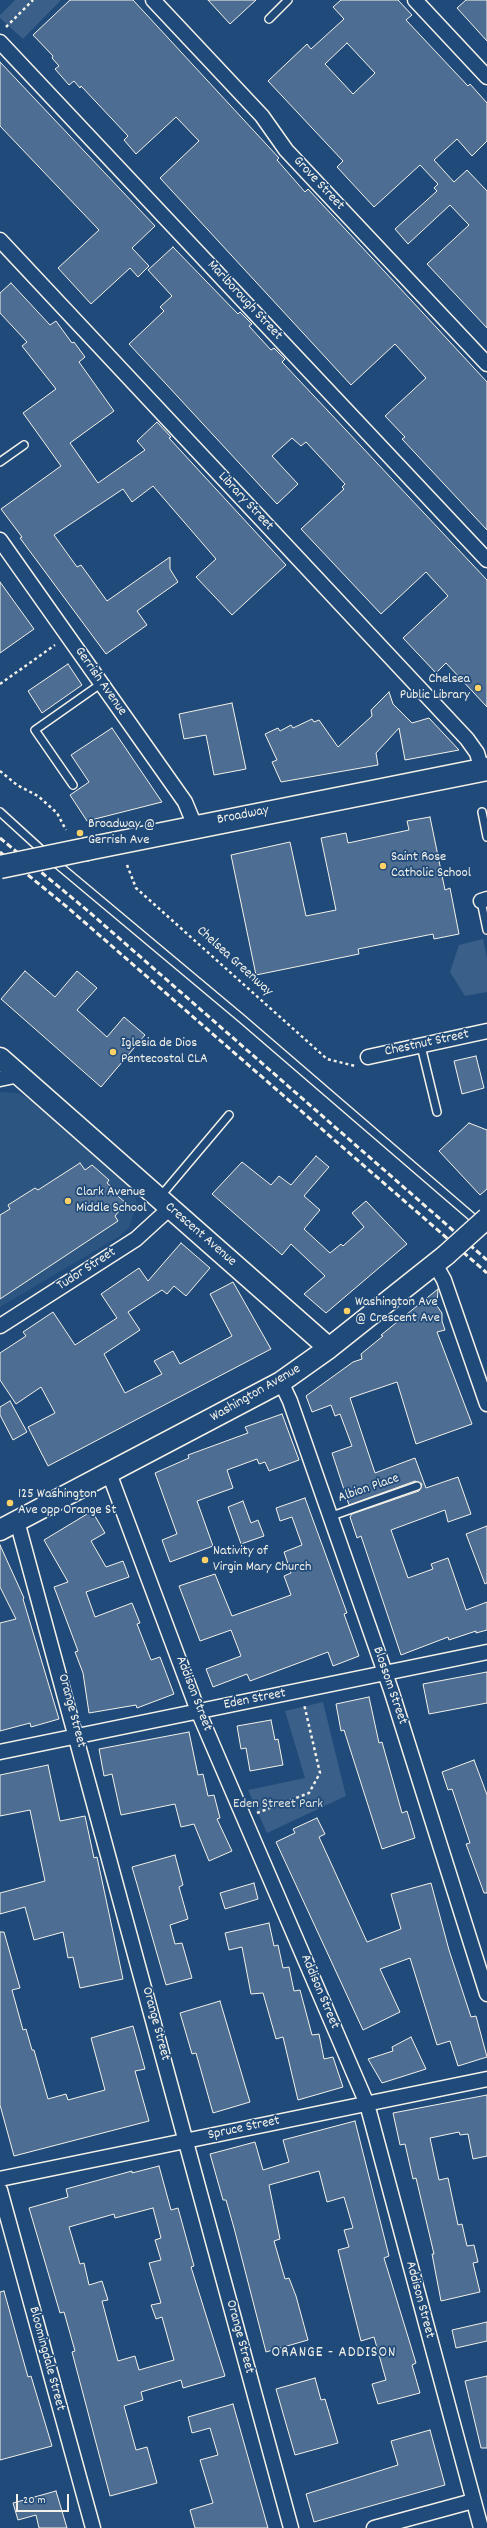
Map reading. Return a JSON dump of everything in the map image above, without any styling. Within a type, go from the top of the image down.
[{"type":"main road","name":"Broadway","points":[[0,867],[195,826],[485,769]]},
{"type":"main road","name":"Crescent Avenue","points":[[0,1058],[10,1077],[164,1203],[329,1348]]},
{"type":"main road","name":"Washington Avenue","points":[[0,1530],[281,1382],[329,1348],[441,1260],[487,1218]]},
{"type":"street","name":"Grove Street","points":[[153,0],[262,116],[286,150],[487,364]]},
{"type":"street","points":[[416,0],[487,77]]},
{"type":"street","name":"Marlborough Street","points":[[0,42],[487,560]]},
{"type":"street","name":"Library Street","points":[[0,240],[467,739],[477,753],[485,769]]},
{"type":"street","name":"Gerrish Avenue","points":[[0,540],[185,802],[195,826]]},
{"type":"street","name":"Chestnut Street","points":[[368,1057],[487,1031]]},
{"type":"street","name":"Tudor Street","points":[[0,1326],[136,1239],[164,1203]]},
{"type":"street","points":[[441,1260],[444,1280],[487,1404]]},
{"type":"street","name":"Blossom Street","points":[[281,1382],[290,1401],[329,1517],[385,1673],[487,1994]]},
{"type":"street","name":"Addison Street","points":[[109,1473],[198,1711],[245,1817],[366,2104],[481,2528]]},
{"type":"street","name":"Orange Street","points":[[17,1521],[78,1736],[291,2528]]},
{"type":"street","name":"Eden Street","points":[[0,1752],[487,1652]]},
{"type":"street","name":"Spruce Street","points":[[0,2179],[487,2079]]},
{"type":"street","name":"Bloomingdale Street","points":[[0,2190],[93,2528]]},
{"type":"street","points":[[374,2528],[474,2500]]},
{"type":"lane","points":[[269,20],[288,0]]},
{"type":"lane","points":[[0,462],[24,445]]},
{"type":"lane","points":[[73,785],[35,730],[102,683]]},
{"type":"lane","points":[[0,812],[57,864],[241,1018],[487,1230]]},
{"type":"lane","points":[[482,812],[487,837]]},
{"type":"lane","points":[[484,900],[487,930]]},
{"type":"lane","points":[[421,1046],[437,1112]]},
{"type":"lane","points":[[164,1203],[229,1115]]},
{"type":"lane","name":"Albion Place","points":[[329,1517],[418,1486]]},
{"type":"path","points":[[6,28],[33,0]]},
{"type":"path","points":[[0,684],[69,636]]},
{"type":"path","points":[[0,771],[17,785],[38,796],[57,813],[66,830]]},
{"type":"path","name":"Chelsea Greenway","points":[[127,866],[136,888],[327,1059],[339,1063]]},
{"type":"path","points":[[245,1817],[309,1793],[320,1773],[301,1690]]},
{"type":"shaded area","name":"Clark Avenue Middle School","points":[[0,1092],[18,1093],[31,1100],[134,1190],[137,1205],[129,1227],[120,1236],[0,1307]]},
{"type":"green space","points":[[15,0],[61,0],[23,39],[0,18],[0,15]]},
{"type":"green space","points":[[483,939],[487,958],[487,992],[465,996],[450,972],[459,945]]},
{"type":"green space","name":"Eden Street Park","points":[[323,1702],[346,1796],[267,1833],[248,1790],[305,1778],[285,1711]]},
{"type":"building","points":[[70,0],[133,0],[279,158],[277,160],[305,192],[308,189],[487,382],[487,530],[402,439],[405,437],[385,416],[426,378],[395,344],[351,385],[160,178],[199,141],[176,117],[136,154],[124,140],[128,136],[81,86],[80,88],[74,81],[69,85],[55,69],[59,66],[52,58],[53,56],[33,35]]},
{"type":"building","points":[[208,0],[256,0],[230,24]]},
{"type":"building","points":[[341,0],[398,0],[412,15],[406,20],[468,86],[470,84],[487,103],[487,141],[472,156],[457,139],[434,160],[454,182],[467,170],[487,191],[487,328],[427,264],[469,225],[450,205],[408,244],[395,229],[437,191],[434,188],[438,184],[420,165],[374,207],[337,167],[343,161],[268,81],[307,44],[311,49],[344,19],[333,7]],"holes":[[[347,43],[375,73],[353,94],[325,64]]]},
{"type":"building","points":[[466,0],[487,0],[487,41],[457,8]]},
{"type":"building","points":[[0,62],[155,226],[132,248],[149,266],[138,277],[130,268],[91,304],[58,268],[99,230],[0,126]]},
{"type":"building","points":[[173,247],[238,314],[240,312],[252,324],[249,326],[271,350],[274,348],[285,359],[282,362],[487,580],[487,707],[446,663],[436,673],[403,638],[448,596],[426,572],[381,614],[301,529],[344,489],[342,487],[345,484],[306,442],[301,446],[292,438],[272,456],[298,484],[277,504],[129,344],[164,311],[160,307],[172,296],[148,270]]},
{"type":"building","points":[[11,283],[50,325],[56,321],[72,343],[74,342],[85,357],[79,362],[114,411],[70,443],[98,483],[145,450],[137,441],[157,422],[171,437],[169,438],[286,565],[232,615],[196,577],[216,559],[153,486],[132,502],[123,489],[54,535],[77,567],[81,565],[107,601],[170,557],[170,569],[178,582],[137,611],[147,625],[106,654],[20,538],[22,537],[1,509],[61,466],[23,413],[56,389],[22,346],[27,342],[0,313],[0,293]]},
{"type":"building","points":[[0,582],[34,629],[0,653]]},
{"type":"building","points":[[68,664],[82,685],[42,713],[28,691]]},
{"type":"building","points":[[389,692],[393,704],[412,723],[429,718],[459,750],[405,760],[399,728],[376,753],[378,765],[281,782],[272,762],[277,760],[265,734],[278,728],[280,731],[291,725],[293,728],[312,719],[314,722],[319,720],[338,747],[372,716],[371,710]]},
{"type":"building","points":[[232,703],[246,769],[214,775],[206,735],[184,739],[179,714]]},
{"type":"building","points":[[112,728],[162,802],[87,821],[70,795],[89,782],[71,755]]},
{"type":"building","name":"Saint Rose Catholic School","points":[[430,817],[445,890],[450,888],[459,934],[434,939],[433,934],[358,949],[359,954],[256,975],[231,855],[290,842],[306,916],[336,910],[321,838],[346,833],[348,843],[409,830],[407,821]]},
{"type":"building","points":[[25,971],[55,997],[77,971],[97,988],[77,1010],[107,1037],[124,1017],[145,1035],[101,1087],[1,999]]},
{"type":"building","points":[[476,1056],[484,1088],[462,1094],[454,1061]]},
{"type":"building","points":[[469,1123],[487,1130],[487,1189],[480,1195],[439,1151]]},
{"type":"building","points":[[316,1156],[329,1167],[304,1196],[320,1210],[304,1229],[330,1253],[341,1244],[343,1246],[364,1227],[352,1213],[366,1201],[407,1244],[326,1313],[304,1294],[325,1276],[291,1244],[282,1255],[212,1194],[242,1162],[271,1185],[279,1176],[291,1185]]},
{"type":"building","points":[[80,1163],[85,1170],[92,1165],[109,1180],[107,1183],[115,1190],[113,1192],[126,1203],[115,1216],[118,1221],[0,1299],[0,1215],[10,1209],[8,1205],[35,1188],[38,1190]]},
{"type":"building","points":[[181,1243],[210,1268],[186,1296],[174,1286],[167,1294],[162,1290],[128,1312],[140,1330],[104,1354],[125,1393],[162,1374],[154,1361],[173,1351],[180,1364],[232,1336],[210,1294],[233,1282],[271,1349],[48,1466],[28,1427],[55,1413],[41,1387],[16,1404],[0,1380],[0,1353],[26,1336],[23,1332],[53,1312],[75,1345],[117,1318],[101,1294],[139,1268],[148,1281]]},
{"type":"building","points":[[438,1289],[437,1306],[442,1313],[442,1321],[445,1330],[437,1332],[472,1424],[416,1444],[397,1382],[350,1398],[375,1473],[415,1458],[426,1488],[458,1477],[471,1514],[448,1522],[445,1510],[391,1530],[408,1578],[433,1569],[431,1564],[448,1558],[466,1610],[487,1602],[487,1630],[476,1633],[476,1631],[449,1640],[448,1637],[401,1655],[361,1536],[357,1538],[350,1517],[352,1514],[419,1491],[422,1484],[415,1481],[349,1505],[332,1453],[352,1446],[340,1414],[335,1416],[331,1405],[312,1412],[306,1396],[353,1362],[362,1359],[361,1354],[383,1336],[381,1335]]},
{"type":"building","points":[[10,1401],[27,1432],[13,1440],[0,1415],[0,1407]]},
{"type":"building","points":[[282,1414],[299,1460],[269,1471],[265,1462],[259,1464],[257,1459],[227,1470],[233,1488],[197,1501],[213,1546],[170,1562],[162,1540],[177,1534],[155,1473],[189,1458],[188,1455],[248,1433],[245,1427]]},
{"type":"building","points":[[305,1498],[347,1613],[344,1614],[359,1656],[333,1666],[328,1652],[250,1681],[247,1674],[213,1687],[206,1669],[241,1656],[231,1630],[200,1641],[179,1586],[215,1574],[232,1616],[291,1595],[284,1576],[291,1573],[284,1552],[302,1545],[292,1517],[280,1521],[276,1508]]},
{"type":"building","points":[[243,1501],[251,1523],[258,1520],[264,1536],[241,1544],[228,1507]]},
{"type":"building","points":[[92,1511],[105,1533],[91,1541],[106,1567],[123,1561],[129,1577],[86,1592],[95,1617],[132,1603],[140,1623],[137,1624],[151,1660],[160,1657],[174,1694],[137,1708],[136,1705],[89,1713],[83,1673],[75,1652],[78,1651],[54,1587],[68,1582],[44,1540]]},
{"type":"building","points":[[487,1526],[487,1583],[485,1584],[466,1534]]},
{"type":"building","points":[[0,1545],[24,1598],[23,1599],[59,1719],[31,1727],[30,1723],[0,1731],[0,1623],[16,1619],[0,1587]]},
{"type":"building","points":[[487,1672],[487,1703],[429,1714],[423,1684]]},
{"type":"building","points":[[369,1697],[379,1743],[382,1742],[402,1813],[407,1811],[415,1838],[382,1849],[344,1730],[341,1731],[336,1704]]},
{"type":"building","points":[[271,1720],[275,1740],[278,1739],[283,1765],[250,1771],[246,1748],[241,1749],[237,1726]]},
{"type":"building","points":[[189,1732],[198,1775],[203,1774],[208,1796],[214,1795],[220,1818],[217,1819],[232,1851],[209,1861],[194,1824],[181,1827],[175,1804],[121,1815],[112,1774],[104,1776],[99,1749]]},
{"type":"building","points":[[474,1760],[487,1795],[487,1893],[484,1893],[466,1844],[470,1843],[452,1789],[448,1790],[442,1772]]},
{"type":"building","points":[[48,1765],[60,1821],[85,1816],[94,1858],[97,1857],[123,1979],[80,1988],[73,1957],[68,1958],[63,1932],[34,1940],[25,1907],[0,1914],[0,1893],[45,1881],[30,1810],[0,1816],[0,1775]]},
{"type":"building","points":[[317,1818],[325,1834],[319,1837],[367,1942],[401,1929],[391,1894],[431,1883],[449,1950],[471,2017],[476,2016],[487,2057],[458,2066],[450,2041],[437,2045],[410,1958],[380,1969],[400,2012],[363,2030],[276,1842],[295,1833],[293,1829]]},
{"type":"building","points":[[175,1855],[183,1885],[179,1887],[188,1919],[170,1925],[175,1944],[182,1943],[192,1978],[166,1985],[132,1867]]},
{"type":"building","points":[[254,1883],[258,1899],[225,1909],[220,1893]]},
{"type":"building","points":[[269,1923],[274,1946],[278,1945],[283,1968],[289,1967],[294,1991],[300,1990],[312,2035],[319,2034],[324,2059],[333,2057],[343,2087],[298,2100],[283,2037],[276,2039],[263,1993],[251,1994],[242,1947],[229,1950],[225,1933]]},
{"type":"building","points":[[0,1932],[4,1932],[20,1988],[12,1990],[23,2030],[26,2029],[32,2050],[34,2050],[48,2099],[66,2094],[68,2100],[105,2090],[91,2038],[133,2026],[145,2069],[135,2071],[149,2121],[14,2156],[0,2105]]},
{"type":"building","points":[[220,2001],[250,2102],[213,2113],[196,2053],[192,2054],[180,2013]]},
{"type":"building","points":[[411,2037],[426,2069],[382,2083],[368,2059],[393,2051],[392,2047]]},
{"type":"building","points":[[487,2095],[487,2156],[473,2159],[468,2134],[460,2135],[459,2132],[430,2138],[439,2180],[448,2178],[458,2225],[462,2224],[467,2246],[474,2245],[478,2262],[473,2263],[480,2292],[441,2301],[432,2254],[434,2254],[416,2178],[413,2179],[405,2144],[400,2145],[393,2113]]},
{"type":"building","points":[[355,2121],[389,2256],[384,2258],[416,2363],[412,2365],[420,2393],[378,2404],[372,2384],[386,2380],[374,2337],[361,2341],[338,2250],[349,2247],[344,2230],[353,2228],[344,2197],[327,2202],[319,2171],[269,2185],[280,2239],[274,2241],[285,2279],[289,2278],[296,2296],[308,2340],[266,2352],[234,2228],[226,2200],[223,2200],[210,2154],[255,2142],[263,2170],[289,2162],[283,2140]]},
{"type":"building","points":[[159,2166],[171,2210],[178,2208],[194,2266],[191,2267],[225,2376],[183,2388],[181,2380],[141,2392],[143,2400],[124,2406],[136,2450],[147,2447],[157,2483],[110,2496],[72,2352],[75,2351],[64,2312],[60,2313],[29,2208],[68,2197],[66,2189],[132,2171],[132,2173]],"holes":[[[153,2208],[161,2238],[155,2240],[161,2260],[149,2263],[161,2303],[151,2305],[156,2319],[162,2317],[174,2360],[139,2370],[135,2356],[118,2361],[102,2301],[108,2300],[102,2281],[89,2285],[84,2263],[80,2264],[69,2227],[114,2214],[115,2218]]]},
{"type":"building","points":[[4,2291],[28,2377],[31,2376],[52,2446],[0,2460],[0,2292]]},
{"type":"building","points":[[487,2322],[487,2341],[456,2348],[452,2330]]},
{"type":"building","points":[[487,2376],[487,2448],[481,2448],[465,2381]]},
{"type":"building","points":[[315,2378],[321,2400],[325,2399],[338,2443],[295,2455],[276,2389]]},
{"type":"building","points":[[233,2404],[268,2528],[195,2528],[190,2510],[213,2503],[200,2460],[218,2455],[210,2428],[192,2433],[188,2417]]},
{"type":"building","points":[[430,2430],[445,2485],[314,2522],[306,2494],[398,2465],[391,2441]]},
{"type":"building","points":[[56,2491],[67,2528],[39,2528],[36,2515],[18,2520],[13,2503]]},
{"type":"railway","points":[[0,838],[88,911],[487,1260]]},
{"type":"railway","points":[[0,852],[67,907],[487,1273]]},
{"type":"place","name":"Chelsea Public Library","points":[[478,688]]},
{"type":"place","name":"Broadway @ Gerrish Ave","points":[[80,833]]},
{"type":"place","name":"Saint Rose Catholic School","points":[[383,866]]},
{"type":"place","name":"Iglesia de Dios Pentecostal CLA","points":[[113,1052]]},
{"type":"place","name":"Clark Avenue Middle School","points":[[68,1201]]},
{"type":"place","name":"Washington Ave @ Crescent Ave","points":[[347,1311]]},
{"type":"place","name":"125 Washington Ave opp Orange St","points":[[10,1503]]},
{"type":"place","name":"Nativity of Virgin Mary Church","points":[[205,1560]]},
{"type":"district","name":"ORANGE - ADDISON","points":[[334,2354]]}]
